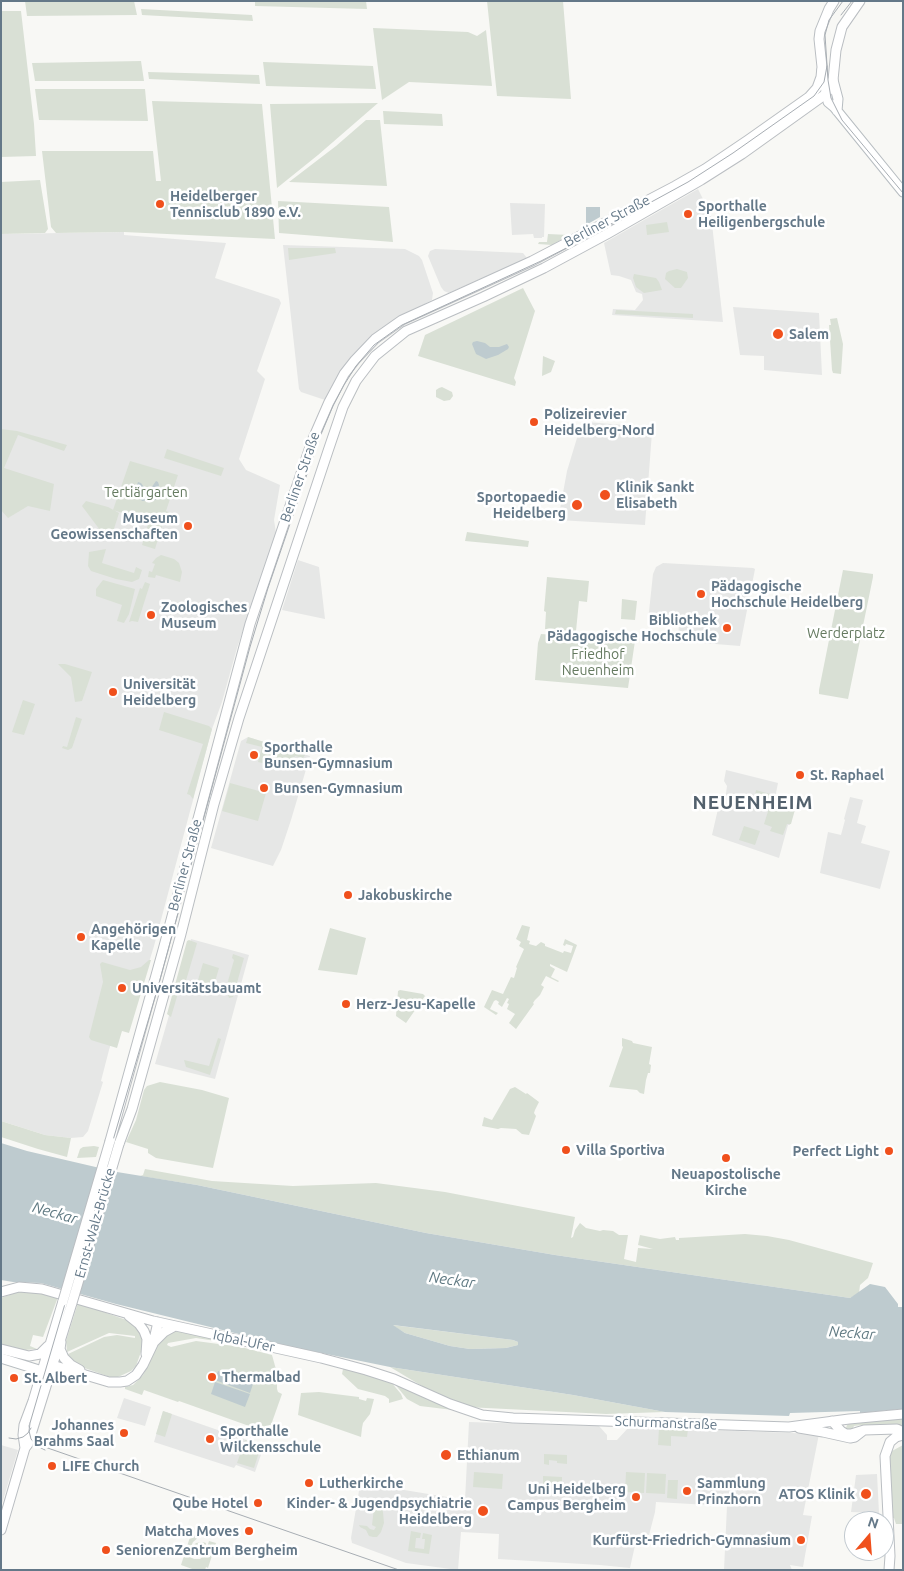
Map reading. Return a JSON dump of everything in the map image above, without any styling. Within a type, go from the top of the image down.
[{"type":"main road","points":[[834,1],[820,31],[819,40],[827,98],[903,192]]},
{"type":"main road","points":[[837,110],[838,99],[833,80],[839,37],[846,20],[860,1]]},
{"type":"main road","name":"Berliner Straße","points":[[115,1142],[163,950],[250,624],[312,441],[325,409],[344,374],[375,339],[402,320],[532,260],[705,169],[809,97],[820,82],[822,68]]},
{"type":"main road","name":"Berliner Straße","points":[[115,1142],[132,1109],[179,943],[214,804],[239,718],[330,444],[346,401],[356,382],[375,356],[406,331],[544,268],[701,180],[742,154],[818,100],[827,98],[833,80]]},
{"type":"main road","name":"Ernst-Walz-Brücke","points":[[68,1302],[115,1142]]},
{"type":"main road","name":"Iqbal-Ufer","points":[[1,1292],[19,1287],[42,1289],[175,1326],[246,1340],[345,1364],[394,1379],[450,1404],[482,1415]]},
{"type":"main road","points":[[68,1302],[60,1349],[67,1362],[100,1379]]},
{"type":"main road","points":[[1,1530],[28,1443],[47,1367],[50,1344],[68,1302]]},
{"type":"main road","points":[[127,1314],[141,1326],[150,1341]]},
{"type":"main road","points":[[1,1358],[39,1370],[47,1367],[116,1383],[124,1382],[139,1372],[150,1341],[148,1332],[156,1321]]},
{"type":"main road","points":[[150,1341],[175,1326]]},
{"type":"main road","points":[[47,1367],[62,1335]]},
{"type":"main road","points":[[1,1348],[18,1354],[32,1356],[40,1354],[50,1344]]},
{"type":"main road","name":"Schurmanstraße","points":[[482,1415],[521,1419],[789,1427],[903,1414]]},
{"type":"main road","points":[[848,1434],[843,1426],[849,1419]]},
{"type":"main road","points":[[832,1421],[841,1432],[848,1434],[864,1430],[897,1429],[903,1434],[890,1442],[885,1456],[889,1570]]},
{"type":"main road","points":[[789,1427],[850,1438],[855,1437],[864,1430]]},
{"type":"main road","points":[[879,1430],[886,1435],[890,1442]]},
{"type":"shaded area","points":[[698,189],[711,215],[723,322],[612,315],[613,309],[635,310],[643,300],[642,294],[636,292],[631,280],[611,275],[604,243]]},
{"type":"shaded area","points":[[510,203],[545,204],[544,237],[534,238],[533,234],[512,235]]},
{"type":"shaded area","name":"Universität Heidelberg","points":[[124,232],[124,235],[226,243],[215,278],[279,299],[281,303],[257,371],[265,379],[239,459],[246,470],[280,485],[274,520],[276,533],[212,729],[154,946],[132,1018],[119,1016],[101,1081],[103,1082],[88,1131],[83,1137],[71,1138],[45,1135],[1,1121],[1,234]]},
{"type":"shaded area","points":[[283,245],[405,249],[419,256],[422,260],[433,293],[432,300],[386,325],[362,346],[325,400],[301,392],[299,389]]},
{"type":"shaded area","points":[[435,249],[523,253],[527,258],[449,293],[441,287],[428,256],[430,251]]},
{"type":"shaded area","name":"Salem","points":[[733,307],[819,313],[822,375],[764,370],[764,356],[740,355]]},
{"type":"shaded area","name":"Klinik Sankt Elisabeth","points":[[586,422],[650,427],[649,432],[652,432],[645,525],[558,520],[567,471],[580,428],[585,428]]},
{"type":"shaded area","points":[[298,560],[319,567],[325,619],[282,610]]},
{"type":"shaded area","name":"Pädagogische Hochschule Heidelberg","points":[[663,563],[755,569],[740,646],[678,641],[679,623],[648,621],[653,574],[656,567]]},
{"type":"shaded area","name":"Bunsen-Gymnasium","points":[[248,737],[310,756],[281,850],[273,866],[211,848],[241,741]]},
{"type":"shaded area","points":[[726,770],[778,783],[775,798],[796,805],[790,825],[788,825],[779,858],[712,835],[718,809],[724,808],[727,786],[724,781]]},
{"type":"shaded area","points":[[850,797],[863,800],[857,823],[866,826],[861,843],[890,851],[880,889],[820,873],[828,832],[841,835]]},
{"type":"shaded area","points":[[191,939],[249,955],[215,1079],[155,1064]]},
{"type":"shaded area","points":[[124,1398],[151,1407],[145,1426],[117,1418]]},
{"type":"shaded area","points":[[163,1411],[264,1446],[255,1472],[236,1465],[234,1468],[154,1442]]},
{"type":"shaded area","name":"Uni Heidelberg Campus Bergheim","points":[[469,1422],[599,1426],[607,1435],[607,1440],[617,1440],[629,1427],[819,1434],[803,1515],[812,1516],[803,1567],[790,1565],[792,1570],[724,1570],[727,1506],[656,1502],[647,1543],[636,1541],[630,1568],[498,1559],[499,1534],[461,1532],[458,1570],[406,1563],[352,1543],[351,1538],[361,1479],[386,1487],[465,1500]]},
{"type":"shaded area","points":[[1,1445],[18,1450],[1,1507]]},
{"type":"shaded area","name":"ATOS Klinik","points":[[877,1474],[879,1511],[851,1511],[856,1475]]},
{"type":"green space","points":[[25,1],[134,1],[137,15],[27,16]]},
{"type":"green space","points":[[255,1],[366,1],[367,9],[255,6]]},
{"type":"green space","points":[[487,1],[563,1],[571,99],[497,96]]},
{"type":"green space","points":[[141,9],[252,15],[253,21],[142,15]]},
{"type":"green space","points":[[1,11],[21,11],[36,156],[1,157]]},
{"type":"green space","points":[[373,28],[468,32],[477,36],[486,30],[492,86],[409,82],[382,100]]},
{"type":"green space","points":[[141,61],[144,81],[35,81],[32,63]]},
{"type":"green space","points":[[263,62],[373,66],[376,89],[266,86]]},
{"type":"green space","points":[[148,72],[259,75],[260,84],[149,79]]},
{"type":"green space","points":[[35,89],[145,89],[148,121],[39,120]]},
{"type":"green space","points":[[152,101],[262,104],[275,239],[124,232],[56,233],[51,227],[42,151],[153,151],[156,181],[161,181]]},
{"type":"green space","points":[[378,103],[318,155],[277,188],[270,104]]},
{"type":"green space","points":[[383,111],[442,114],[443,126],[384,124]]},
{"type":"green space","points":[[366,120],[380,120],[387,186],[289,182],[336,146]]},
{"type":"green space","points":[[40,180],[48,229],[45,233],[1,234],[1,182]]},
{"type":"green space","points":[[278,201],[389,207],[393,242],[279,233]]},
{"type":"green space","points":[[667,222],[669,232],[647,235],[646,225]]},
{"type":"green space","points":[[548,234],[569,235],[552,245],[538,244],[539,242],[547,242]]},
{"type":"green space","points":[[288,248],[335,248],[336,253],[289,260]]},
{"type":"green space","points":[[677,269],[687,272],[688,278],[681,288],[675,288],[665,279],[666,273]]},
{"type":"green space","points":[[634,274],[656,278],[662,290],[644,293],[636,287],[633,278]]},
{"type":"green space","points":[[523,288],[535,311],[514,378],[515,386],[418,356],[425,335]]},
{"type":"green space","points":[[616,310],[693,314],[693,318],[615,314]]},
{"type":"green space","points":[[837,318],[843,344],[841,374],[833,373],[832,370],[829,325],[831,325],[830,319]]},
{"type":"green space","points":[[543,356],[555,361],[551,372],[542,376]]},
{"type":"green space","points":[[442,387],[452,392],[453,396],[450,400],[444,401],[436,397],[436,390]]},
{"type":"green space","points":[[1,429],[17,431],[67,445],[64,451],[18,435],[4,468],[54,484],[50,511],[28,506],[8,518],[1,510]]},
{"type":"green space","points":[[167,449],[224,468],[221,476],[164,458]]},
{"type":"green space","name":"Tertiärgarten","points":[[130,461],[178,475],[166,511],[174,514],[171,518],[161,523],[162,526],[155,549],[142,545],[149,521],[113,510]]},
{"type":"green space","points":[[86,501],[108,507],[119,513],[113,532],[107,535],[103,534],[82,506]]},
{"type":"green space","points":[[467,532],[529,541],[528,547],[465,541]]},
{"type":"green space","points":[[106,549],[102,563],[134,573],[136,567],[142,570],[139,579],[132,582],[91,571],[88,566],[89,552]]},
{"type":"green space","points":[[161,555],[174,559],[179,563],[182,572],[180,582],[156,575],[155,578],[148,577],[149,571],[152,572],[155,564],[152,563]]},
{"type":"green space","name":"Werderplatz","points":[[843,570],[873,574],[848,699],[819,694]]},
{"type":"green space","points":[[547,577],[589,581],[587,602],[579,601],[576,631],[545,629],[546,612],[544,611]]},
{"type":"green space","points":[[103,580],[135,589],[129,614],[124,623],[117,621],[122,605],[96,596],[96,589]]},
{"type":"green space","points":[[145,582],[150,584],[138,622],[129,622],[140,588],[142,589]]},
{"type":"green space","points":[[622,599],[637,601],[635,620],[621,619]]},
{"type":"green space","name":"Friedhof Neuenheim","points":[[541,634],[635,641],[628,688],[535,680],[538,643]]},
{"type":"green space","points":[[58,664],[65,664],[92,672],[82,701],[75,702],[71,677]]},
{"type":"green space","points":[[23,700],[35,704],[24,735],[12,732]]},
{"type":"green space","points":[[164,712],[209,726],[212,729],[193,799],[187,794],[203,744],[159,730]]},
{"type":"green space","points":[[76,717],[82,719],[72,748],[68,750],[62,748],[63,746],[67,747]]},
{"type":"green space","points":[[248,737],[305,755],[303,758],[295,756],[291,770],[258,762],[262,747],[246,743]]},
{"type":"green space","points":[[230,783],[266,793],[258,821],[222,811]]},
{"type":"green space","points":[[756,790],[796,806],[791,824],[787,824],[783,835],[770,831],[772,827],[764,824],[770,805],[754,800]]},
{"type":"green space","points":[[744,826],[760,831],[755,845],[739,840]]},
{"type":"green space","points":[[522,925],[530,927],[527,940],[530,941],[529,944],[536,946],[541,942],[545,946],[563,953],[564,951],[571,953],[573,946],[563,945],[565,939],[577,945],[567,972],[550,964],[555,969],[551,977],[559,981],[546,976],[541,985],[544,987],[540,995],[516,1029],[509,1023],[515,1014],[507,1009],[509,999],[507,998],[502,1007],[498,1004],[499,1002],[494,1001],[490,1009],[498,1013],[496,1015],[484,1007],[492,990],[503,994],[511,977],[514,978],[516,967],[524,949],[519,946],[521,942],[516,939]]},
{"type":"green space","points":[[330,928],[366,938],[357,975],[318,970]]},
{"type":"green space","points":[[187,941],[197,943],[185,984],[181,983],[171,1017],[167,1014]]},
{"type":"green space","points":[[233,954],[244,958],[233,997],[229,998],[226,988],[234,960],[232,958]]},
{"type":"green space","points":[[151,960],[129,1033],[122,1031],[117,1048],[91,1040],[89,1037],[103,982],[100,964],[102,962],[130,970],[141,967]]},
{"type":"green space","points":[[203,963],[219,968],[212,992],[196,987]]},
{"type":"green space","points":[[398,991],[425,996],[406,1023],[396,1016]]},
{"type":"green space","points":[[218,1038],[221,1039],[210,1075],[186,1067],[184,1060],[209,1066]]},
{"type":"green space","points":[[622,1038],[633,1043],[652,1047],[649,1064],[651,1065],[650,1073],[648,1073],[646,1080],[644,1094],[637,1090],[609,1087],[623,1047]]},
{"type":"green space","points":[[160,1082],[202,1090],[229,1098],[213,1168],[156,1158],[148,1153],[148,1149],[126,1142],[136,1120],[144,1090],[147,1086]]},
{"type":"green space","points":[[515,1087],[539,1102],[534,1113],[536,1116],[529,1135],[522,1134],[516,1129],[498,1129],[482,1126],[484,1117],[492,1120],[510,1089]]},
{"type":"green space","points":[[1,1121],[45,1135],[71,1138],[67,1157],[1,1137]]},
{"type":"green space","points":[[94,1146],[99,1147],[96,1157],[77,1158],[80,1149]]},
{"type":"green space","points":[[145,1169],[212,1181],[293,1186],[376,1183],[445,1192],[575,1217],[571,1238],[580,1223],[586,1228],[628,1235],[624,1259],[636,1262],[638,1248],[653,1249],[638,1245],[640,1235],[660,1239],[675,1237],[676,1240],[679,1240],[679,1238],[745,1234],[789,1240],[873,1263],[868,1278],[860,1285],[859,1293],[850,1298],[555,1255],[426,1233],[197,1185],[140,1176],[143,1175]]},
{"type":"green space","points":[[31,1291],[58,1297],[43,1337],[33,1335],[30,1346],[37,1349],[25,1350],[1,1344],[1,1298],[17,1292]]},
{"type":"green space","points":[[78,1303],[132,1322],[140,1330],[143,1346],[136,1366],[131,1371],[118,1377],[110,1377],[76,1365],[66,1355],[104,1337],[117,1335],[135,1338],[135,1336],[109,1333],[67,1352],[66,1341]]},
{"type":"green space","points":[[392,1325],[513,1340],[518,1342],[518,1345],[506,1348],[470,1349],[450,1346],[405,1333]]},
{"type":"green space","name":"Thermalbad","points":[[172,1331],[242,1345],[196,1338],[168,1343],[167,1345],[171,1347],[196,1341],[241,1347],[272,1355],[277,1373],[277,1389],[282,1394],[271,1425],[269,1425],[266,1432],[144,1390],[142,1395],[125,1389],[125,1387],[133,1385],[143,1375],[161,1339]]},
{"type":"green space","points":[[390,1367],[573,1395],[665,1412],[606,1414],[466,1407],[432,1392]]},
{"type":"green space","points":[[343,1369],[371,1375],[391,1382],[403,1399],[389,1403],[389,1399],[385,1396],[358,1389],[342,1374]]},
{"type":"green space","points":[[394,1383],[453,1410],[420,1406],[407,1399]]},
{"type":"green space","points":[[319,1392],[359,1397],[359,1399],[366,1401],[367,1398],[374,1399],[370,1414],[363,1423],[361,1437],[298,1415],[301,1393]]},
{"type":"green space","points":[[163,1411],[172,1414],[165,1437],[156,1434]]},
{"type":"green space","points":[[903,1419],[903,1425],[861,1425],[854,1426],[852,1430],[846,1428],[850,1423]]},
{"type":"green space","points":[[659,1428],[688,1429],[687,1437],[671,1436],[671,1446],[658,1445]]},
{"type":"green space","points":[[245,1440],[261,1446],[254,1468],[237,1463]]},
{"type":"green space","points":[[903,1445],[902,1524],[896,1524],[894,1511],[891,1511],[889,1458],[892,1451]]},
{"type":"green space","points":[[544,1454],[567,1455],[567,1464],[549,1460],[549,1465],[544,1464]]},
{"type":"green space","points":[[474,1472],[503,1474],[502,1489],[473,1487]]},
{"type":"green space","points":[[626,1472],[645,1473],[644,1493],[625,1492]]},
{"type":"green space","points":[[647,1473],[666,1474],[665,1494],[646,1493]]},
{"type":"green space","points":[[543,1476],[562,1477],[562,1492],[543,1491]]},
{"type":"green space","points":[[668,1480],[678,1480],[677,1499],[667,1498]]},
{"type":"green space","points":[[377,1507],[380,1510],[382,1509],[384,1523],[381,1532],[377,1537],[373,1537],[369,1536],[366,1530],[359,1525],[367,1526],[374,1530],[376,1527],[372,1525],[374,1508]]},
{"type":"green space","points":[[411,1531],[421,1533],[420,1538],[416,1538],[415,1548],[424,1549],[425,1539],[422,1539],[423,1533],[432,1535],[429,1554],[408,1551]]},
{"type":"green space","points":[[191,1534],[199,1537],[193,1542],[189,1551],[190,1557],[194,1559],[200,1559],[205,1554],[209,1541],[216,1543],[208,1568],[206,1567],[205,1570],[195,1570],[181,1565]]},
{"type":"green space","points":[[196,1543],[206,1543],[205,1552],[200,1557],[193,1557],[190,1554],[192,1547]]},
{"type":"water","points":[[586,207],[600,207],[600,217],[586,225]]},
{"type":"water","points":[[477,341],[485,343],[490,347],[499,347],[507,344],[509,347],[498,355],[486,359],[476,354],[472,344]]},
{"type":"water","points":[[156,481],[159,485],[155,496],[156,500],[142,501],[139,497],[138,482],[149,491]]},
{"type":"water","name":"Neckar","points":[[1,1143],[117,1172],[197,1185],[426,1233],[555,1255],[850,1298],[870,1284],[885,1287],[898,1304],[898,1307],[903,1307],[903,1409],[860,1413],[860,1411],[790,1413],[789,1416],[665,1412],[573,1395],[390,1367],[292,1347],[116,1304],[41,1283],[1,1280]],"holes":[[[393,1325],[518,1342],[518,1345],[506,1348],[470,1349],[450,1346],[405,1333]]]},
{"type":"water","points":[[218,1371],[253,1384],[250,1393],[215,1380]]},
{"type":"water","points":[[215,1382],[250,1394],[245,1407],[211,1394]]},
{"type":"tram line","points":[[843,1],[829,20],[825,35],[831,98],[842,120],[903,193]]},
{"type":"tram line","points":[[841,15],[852,1]]},
{"type":"tram line","points":[[45,1450],[37,1446],[31,1439],[30,1423],[158,987],[250,647],[319,439],[344,385],[356,366],[374,345],[402,325],[576,243],[688,182],[733,153],[814,96],[824,82],[827,66]]},
{"type":"tram line","points":[[9,1438],[23,1437],[31,1428]]},
{"type":"tram line","points":[[39,1445],[399,1570]]},
{"type":"place","name":"Heidelberger Tennisclub 1890 e.V.","points":[[160,204]]},
{"type":"place","name":"Sporthalle Heiligenbergschule","points":[[688,214]]},
{"type":"place","name":"Salem","points":[[778,334]]},
{"type":"place","name":"Polizeirevier Heidelberg-Nord","points":[[534,422]]},
{"type":"place","name":"Klinik Sankt Elisabeth","points":[[605,495]]},
{"type":"place","name":"Sportopaedie Heidelberg","points":[[577,505]]},
{"type":"place","name":"Museum Geowissenschaften","points":[[188,526]]},
{"type":"place","name":"Pädagogische Hochschule Heidelberg","points":[[701,594]]},
{"type":"place","name":"Zoologisches Museum","points":[[151,615]]},
{"type":"place","name":"Bibliothek Pädagogische Hochschule","points":[[727,628]]},
{"type":"place","name":"Universität Heidelberg","points":[[113,692]]},
{"type":"place","name":"Sporthalle Bunsen-Gymnasium","points":[[254,755]]},
{"type":"place","name":"St. Raphael","points":[[800,775]]},
{"type":"place","name":"Bunsen-Gymnasium","points":[[264,788]]},
{"type":"place","name":"Jakobuskirche","points":[[348,895]]},
{"type":"place","name":"Angehörigen Kapelle","points":[[81,937]]},
{"type":"place","name":"Universitätsbauamt","points":[[122,988]]},
{"type":"place","name":"Herz-Jesu-Kapelle","points":[[346,1004]]},
{"type":"place","name":"Villa Sportiva","points":[[566,1150]]},
{"type":"place","name":"Perfect Light","points":[[889,1151]]},
{"type":"place","name":"Neuapostolische Kirche","points":[[726,1158]]},
{"type":"place","name":"Thermalbad","points":[[212,1377]]},
{"type":"place","name":"St. Albert","points":[[14,1378]]},
{"type":"place","name":"Johannes Brahms Saal","points":[[124,1433]]},
{"type":"place","name":"Sporthalle Wilckensschule","points":[[210,1439]]},
{"type":"place","name":"Ethianum","points":[[446,1455]]},
{"type":"place","name":"LIFE Church","points":[[52,1466]]},
{"type":"place","name":"Lutherkirche","points":[[309,1483]]},
{"type":"place","name":"Sammlung Prinzhorn","points":[[687,1491]]},
{"type":"place","name":"ATOS Klinik","points":[[866,1494]]},
{"type":"place","name":"Uni Heidelberg Campus Bergheim","points":[[636,1497]]},
{"type":"place","name":"Qube Hotel","points":[[258,1503]]},
{"type":"place","name":"Kinder- & Jugendpsychiatrie Heidelberg","points":[[483,1511]]},
{"type":"place","name":"Matcha Moves","points":[[249,1531]]},
{"type":"place","name":"Kurfürst-Friedrich-Gymnasium","points":[[801,1540]]},
{"type":"place","name":"SeniorenZentrum Bergheim","points":[[106,1550]]},
{"type":"district","name":"NEUENHEIM","points":[[753,803]]}]
